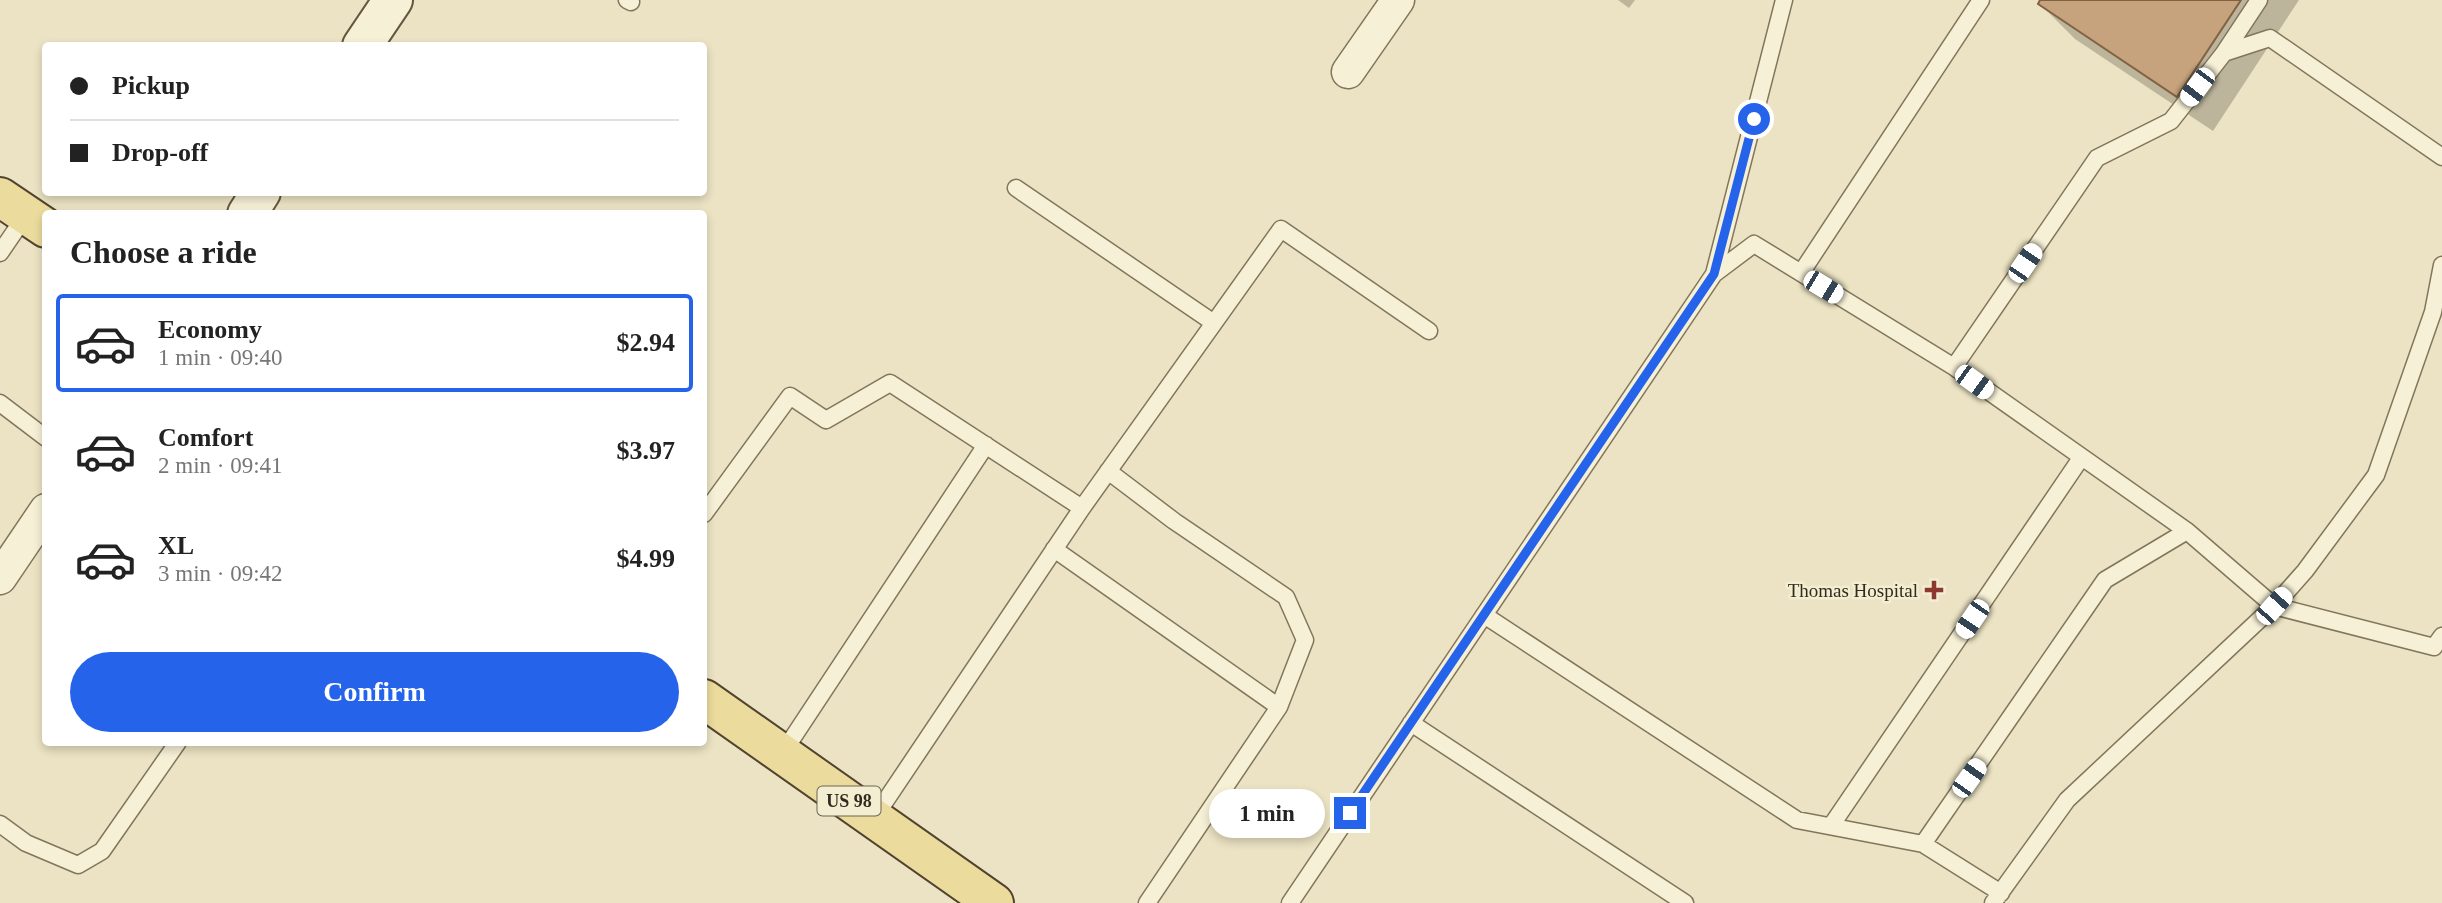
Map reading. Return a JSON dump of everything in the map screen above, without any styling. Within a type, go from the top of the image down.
[{"type":"main road","name":"US 98","points":[[707,701],[874,818],[984,900]]},
{"type":"street","points":[[365,42],[393,0]]},
{"type":"street","points":[[1348,72],[1398,0]]},
{"type":"street","points":[[0,578],[42,516]]},
{"type":"lane","points":[[1714,274],[1784,0]]},
{"type":"lane","points":[[1801,273],[1981,0]]},
{"type":"lane","points":[[1954,367],[2097,158],[2171,121],[2224,53],[2259,0]]},
{"type":"lane","points":[[2224,53],[2270,38],[2442,157]]},
{"type":"lane","points":[[1016,188],[1214,323]]},
{"type":"lane","points":[[0,253],[24,213]]},
{"type":"lane","points":[[874,818],[1082,508],[1281,229],[1429,331]]},
{"type":"lane","points":[[1290,903],[1714,274],[1754,244],[1954,367],[2187,531],[2274,606],[2439,644]]},
{"type":"lane","points":[[1484,615],[1797,820],[1923,844],[1997,898],[2067,800],[2274,606],[2305,572],[2376,475],[2433,312],[2442,265]]},
{"type":"lane","points":[[707,510],[790,396],[826,420],[890,383],[1082,508]]},
{"type":"lane","points":[[0,404],[42,435]]},
{"type":"lane","points":[[782,754],[986,445]]},
{"type":"lane","points":[[1831,826],[2081,458]]},
{"type":"lane","points":[[1108,471],[1174,521],[1286,597],[1305,640],[1279,707],[1147,903]]},
{"type":"lane","points":[[1923,844],[2105,580],[2187,531]]},
{"type":"lane","points":[[1054,549],[1279,707]]},
{"type":"lane","points":[[1411,723],[1685,903]]},
{"type":"lane","points":[[0,824],[26,843],[78,865],[102,851],[175,746]]},
{"type":"building","points":[[2040,0],[2241,0],[2177,97],[2038,4]]},
{"type":"place","name":"Thomas Hospital","points":[[1934,590]]},
{"type":"route","points":[[1350,813],[1714,274],[1754,119]]}]
